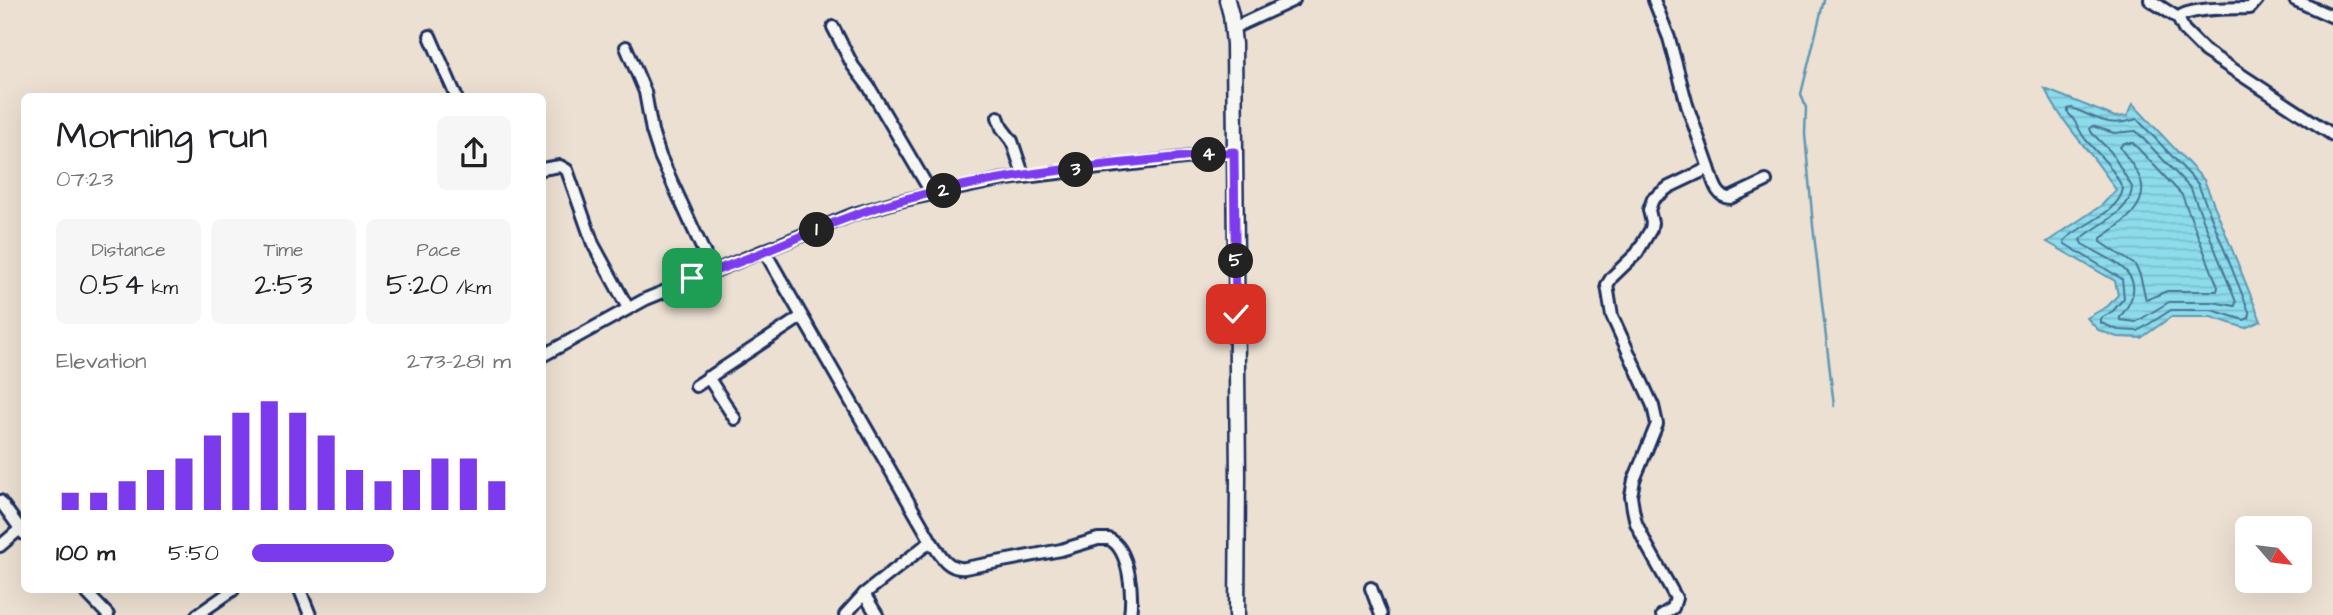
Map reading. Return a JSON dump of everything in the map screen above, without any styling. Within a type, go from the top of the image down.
[{"type":"street","points":[[1227,0],[1233,29],[1237,615]]},
{"type":"street","points":[[1233,29],[1294,0]]},
{"type":"street","points":[[1654,0],[1669,38],[1687,105],[1720,195],[1725,199],[1730,198],[1766,181]]},
{"type":"street","points":[[2150,0],[2178,18],[2184,30],[2204,51],[2333,135]]},
{"type":"street","points":[[2178,18],[2184,13],[2250,8],[2257,0]]},
{"type":"street","points":[[2295,0],[2333,17]]},
{"type":"street","points":[[833,27],[853,66],[861,73],[932,194]]},
{"type":"street","points":[[430,36],[455,93]]},
{"type":"street","points":[[626,47],[645,92],[657,148],[713,272]]},
{"type":"street","points":[[998,117],[1012,141],[1024,177]]},
{"type":"street","points":[[546,354],[628,308],[692,278],[765,252],[854,214],[932,194],[1024,177],[1234,152]]},
{"type":"street","points":[[546,168],[561,166],[567,170],[593,244],[628,308]]},
{"type":"street","points":[[1662,615],[1673,608],[1675,598],[1636,523],[1631,495],[1639,465],[1657,424],[1653,406],[1612,316],[1607,285],[1612,276],[1637,253],[1651,229],[1649,206],[1653,199],[1669,187],[1709,168]]},
{"type":"street","points":[[765,252],[930,541],[948,565],[958,569],[1060,550],[1098,539],[1109,539],[1118,547],[1130,581],[1130,615]]},
{"type":"street","points":[[696,386],[801,317]]},
{"type":"street","points":[[709,377],[735,419]]},
{"type":"street","points":[[0,501],[21,531]]},
{"type":"street","points":[[0,546],[21,533]]},
{"type":"street","points":[[845,615],[864,594],[930,541]]},
{"type":"street","points":[[1371,588],[1381,615]]},
{"type":"street","points":[[86,593],[108,615]]},
{"type":"street","points":[[197,615],[229,593]]},
{"type":"street","points":[[301,593],[310,615]]},
{"type":"street","points":[[864,594],[877,615]]},
{"type":"water","points":[[2045,89],[2115,117],[2127,116],[2133,104],[2204,180],[2261,321],[2245,328],[2211,317],[2171,317],[2141,338],[2117,337],[2098,330],[2087,318],[2108,306],[2118,295],[2115,281],[2047,242],[2102,205],[2116,190],[2061,116]]},
{"type":"waterway","points":[[1824,0],[1801,94],[1806,108],[1805,134],[1813,226],[1834,406]]},
{"type":"route","points":[[692,278],[765,252],[854,214],[895,202],[999,180],[1234,152],[1236,314]]}]
